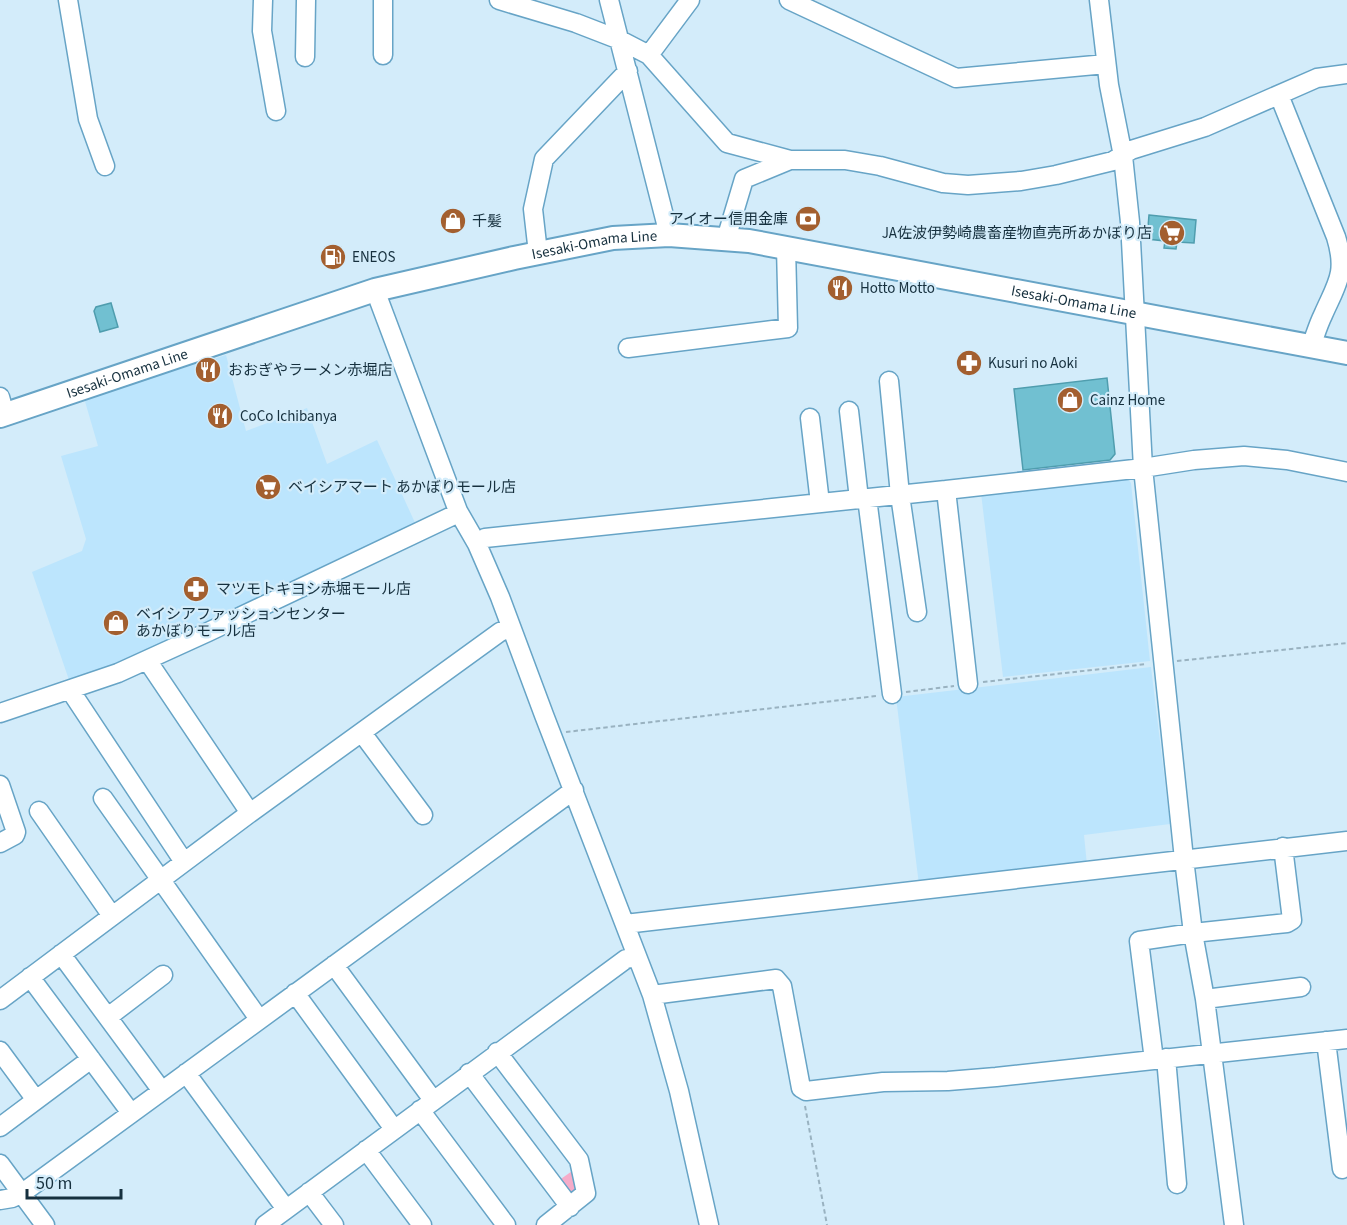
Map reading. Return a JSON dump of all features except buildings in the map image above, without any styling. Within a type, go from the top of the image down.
[{"type":"main road","name":"Isesaki-Omama Line","points":[[2,409],[375,290],[613,238],[669,235],[749,241],[1347,352]]},
{"type":"street","points":[[68,0],[88,119],[105,166]]},
{"type":"street","points":[[263,0],[262,31],[276,111]]},
{"type":"street","points":[[305,57],[306,0]]},
{"type":"street","points":[[383,0],[383,55]]},
{"type":"street","points":[[499,0],[576,23],[620,40],[649,55],[727,143],[790,160],[845,160],[880,166],[943,183],[1021,181],[1113,161],[1131,150],[1205,127],[1317,78],[1347,74]]},
{"type":"street","points":[[609,0],[669,235]]},
{"type":"street","points":[[649,55],[690,0]]},
{"type":"street","points":[[789,0],[956,78],[1106,64]]},
{"type":"street","points":[[1099,0],[1106,64],[1123,156],[1130,222],[1143,468],[1184,858],[1234,1225]]},
{"type":"street","points":[[538,253],[533,209],[544,159],[628,71]]},
{"type":"street","points":[[1280,94],[1336,237],[1344,251],[1346,262],[1339,298],[1323,314],[1311,346]]},
{"type":"street","points":[[726,239],[744,179],[790,160]]},
{"type":"street","points":[[628,348],[788,328],[786,248]]},
{"type":"street","points":[[375,290],[458,510],[477,544],[500,597],[652,995],[680,1091],[709,1225]]},
{"type":"street","points":[[889,381],[900,495],[917,612]]},
{"type":"street","points":[[849,411],[892,694]]},
{"type":"street","points":[[810,418],[820,503]]},
{"type":"street","points":[[477,544],[485,538],[946,490],[1143,468],[1194,460],[1244,456],[1287,460],[1347,472]]},
{"type":"street","points":[[946,490],[968,684]]},
{"type":"street","points":[[0,713],[118,673],[452,516],[458,510]]},
{"type":"street","points":[[0,1000],[250,813],[500,632],[511,627]]},
{"type":"street","points":[[147,660],[250,813]]},
{"type":"street","points":[[70,690],[184,862]]},
{"type":"street","points":[[362,733],[423,814]]},
{"type":"street","points":[[0,784],[16,832],[15,835],[0,843]]},
{"type":"street","points":[[0,1200],[21,1194],[574,790]]},
{"type":"street","points":[[103,798],[259,1019]]},
{"type":"street","points":[[39,811],[112,916]]},
{"type":"street","points":[[625,924],[1347,841]]},
{"type":"street","points":[[1177,1184],[1160,1059],[1139,941],[1287,923],[1292,920],[1283,848]]},
{"type":"street","points":[[61,954],[162,1090]]},
{"type":"street","points":[[267,1224],[497,1052],[626,959],[637,957]]},
{"type":"street","points":[[334,965],[506,1225]]},
{"type":"street","points":[[108,1017],[163,975]]},
{"type":"street","points":[[30,977],[131,1113]]},
{"type":"street","points":[[652,995],[776,979],[782,986],[801,1088],[806,1091],[883,1082],[948,1082],[1347,1039]]},
{"type":"street","points":[[1205,999],[1301,987]]},
{"type":"street","points":[[295,993],[394,1129]]},
{"type":"street","points":[[1326,1041],[1342,1169]]},
{"type":"street","points":[[0,1051],[36,1100]]},
{"type":"street","points":[[497,1052],[579,1160],[585,1193],[546,1225]]},
{"type":"street","points":[[0,1127],[91,1059]]},
{"type":"street","points":[[186,1073],[286,1209]]},
{"type":"street","points":[[469,1073],[570,1207]]},
{"type":"street","points":[[366,1150],[422,1225]]},
{"type":"street","points":[[0,1164],[45,1225]]},
{"type":"street","points":[[309,1192],[334,1225]]},
{"type":"path","points":[[551,733],[968,684],[1347,643]]},
{"type":"path","points":[[801,1088],[827,1225]]},
{"type":"shaded area","points":[[226,355],[246,431],[307,408],[327,464],[377,440],[417,527],[147,654],[69,680],[32,572],[82,551],[86,539],[61,456],[98,446],[84,398]]},
{"type":"shaded area","points":[[1126,477],[1131,483],[1150,661],[1003,677],[981,493]]},
{"type":"shaded area","points":[[1151,667],[1170,824],[1084,835],[1087,865],[919,885],[896,697]]},
{"type":"shaded area","points":[[575,1169],[583,1192],[576,1200],[558,1181]]},
{"type":"place","name":"アイオー信用金庫","points":[[808,219]]},
{"type":"place","name":"千髪","points":[[453,221]]},
{"type":"place","name":"JA佐波伊勢崎農畜産物直売所あかぼり店","points":[[1172,233]]},
{"type":"place","name":"ENEOS","points":[[333,257]]},
{"type":"place","name":"Hotto Motto","points":[[840,288]]},
{"type":"place","name":"Kusuri no Aoki","points":[[969,363]]},
{"type":"place","name":"おおぎやラーメン赤堀店","points":[[208,370]]},
{"type":"place","name":"Cainz Home","points":[[1070,400]]},
{"type":"place","name":"CoCo Ichibanya","points":[[220,416]]},
{"type":"place","name":"ベイシアマート あかぼりモール店","points":[[268,487]]},
{"type":"place","name":"マツモトキヨシ赤堀モール店","points":[[196,589]]},
{"type":"place","name":"ベイシアファッションセンター あかぼりモール店","points":[[116,623]]}]
